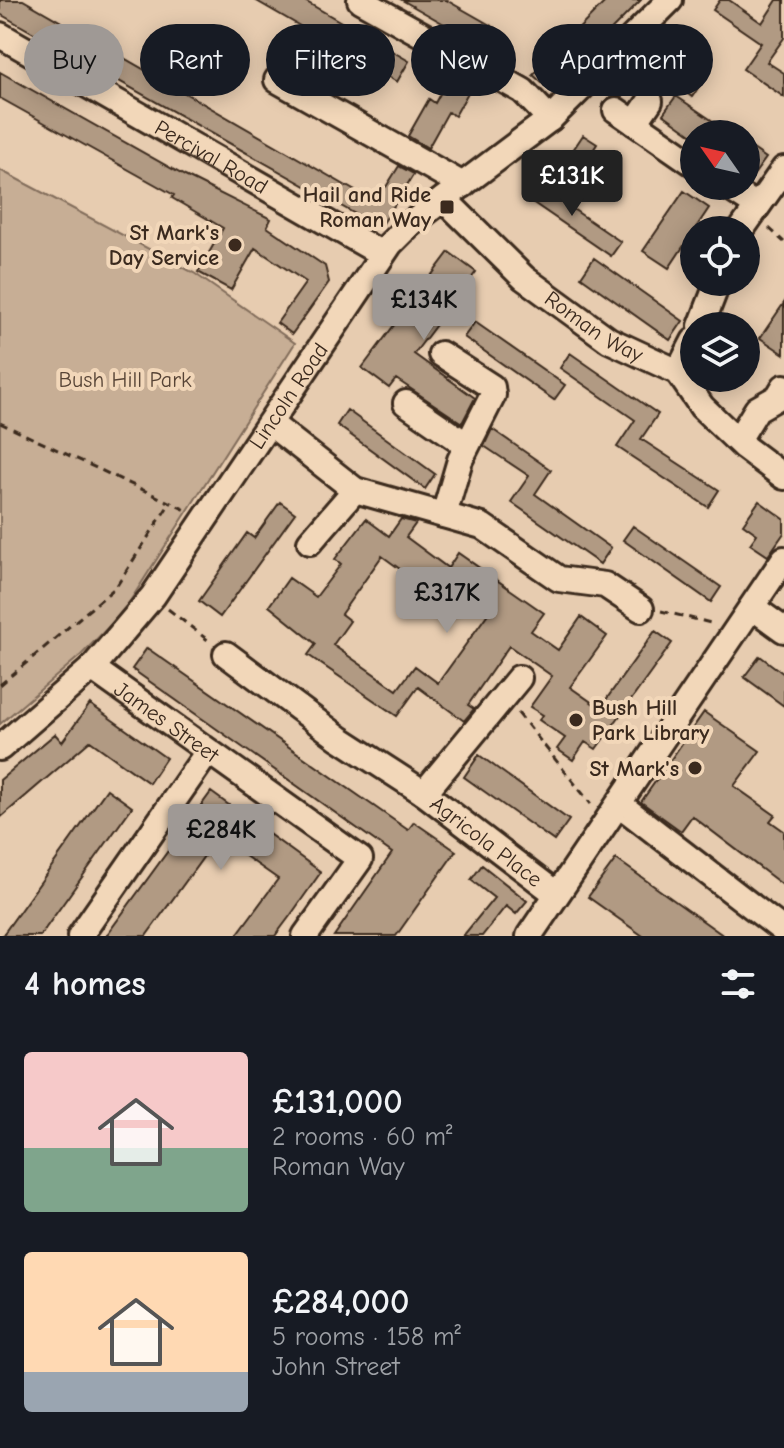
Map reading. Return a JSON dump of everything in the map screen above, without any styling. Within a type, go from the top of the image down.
[{"type":"street","points":[[360,0],[523,91],[550,119]]},
{"type":"street","name":"Lincoln Road","points":[[0,748],[92,668],[153,596],[382,254],[409,225],[550,119],[670,0]]},
{"type":"street","name":"Percival Road","points":[[0,35],[382,254]]},
{"type":"street","name":"Roman Way","points":[[302,96],[454,192],[524,278],[609,340],[678,372]]},
{"type":"street","points":[[650,101],[625,117],[680,154]]},
{"type":"street","points":[[760,219],[784,169]]},
{"type":"street","points":[[743,200],[763,217]]},
{"type":"street","points":[[441,354],[492,387],[489,405],[467,445],[444,515]]},
{"type":"street","points":[[680,368],[678,372],[702,407],[784,477]]},
{"type":"street","points":[[738,440],[757,409],[778,397],[784,387]]},
{"type":"street","points":[[406,403],[467,445]]},
{"type":"street","points":[[271,424],[355,490],[482,526],[559,579],[605,585],[641,609]]},
{"type":"street","points":[[310,542],[355,490]]},
{"type":"street","points":[[529,936],[555,893],[613,813],[784,559]]},
{"type":"street","points":[[752,607],[784,630]]},
{"type":"street","points":[[226,654],[339,738],[424,793]]},
{"type":"street","name":"James Street","points":[[92,668],[207,753],[360,859],[305,936]]},
{"type":"street","name":"Agricola Place","points":[[512,688],[424,793],[555,893]]},
{"type":"street","points":[[80,936],[207,753]]},
{"type":"street","points":[[613,813],[784,931]]},
{"type":"path","points":[[763,217],[784,242]]},
{"type":"path","points":[[0,423],[187,511]]},
{"type":"path","points":[[0,685],[116,587],[170,503]]},
{"type":"path","points":[[153,596],[226,654]]},
{"type":"path","points":[[641,609],[685,614],[734,629]]},
{"type":"path","points":[[512,688],[613,813]]},
{"type":"green space","name":"Bush Hill Park","points":[[0,170],[194,273],[295,343],[123,612],[81,655],[0,724]]},
{"type":"building","points":[[0,0],[23,0],[65,24],[24,24],[24,28],[0,14]]},
{"type":"building","points":[[255,0],[303,0],[345,24],[297,24]]},
{"type":"building","points":[[402,0],[446,0],[488,24],[444,24]]},
{"type":"building","points":[[607,0],[641,0],[617,24],[583,24]]},
{"type":"building","points":[[720,0],[729,0],[762,23],[777,0],[784,0],[784,38],[767,62],[784,73],[784,97],[743,69],[761,43],[713,10]]},
{"type":"building","points":[[395,53],[409,61],[395,81]]},
{"type":"building","points":[[124,58],[140,67],[140,93],[124,84]]},
{"type":"building","points":[[0,72],[24,85],[24,96],[43,96],[185,176],[271,219],[267,227],[325,266],[329,282],[292,334],[277,323],[306,282],[255,248],[231,290],[198,272],[223,228],[172,198],[174,195],[0,98]]},
{"type":"building","points":[[146,96],[190,96],[376,203],[399,166],[414,174],[380,228]]},
{"type":"building","points":[[439,96],[466,96],[455,116],[448,112],[428,148],[408,136],[429,99],[435,103]]},
{"type":"building","points":[[676,96],[711,120],[680,120],[680,126],[663,114]]},
{"type":"building","points":[[583,135],[597,144],[579,172],[565,162]]},
{"type":"building","points":[[532,181],[621,242],[611,256],[522,195]]},
{"type":"building","points":[[680,197],[680,200],[697,200],[709,208],[704,216],[680,216],[680,252],[669,268],[643,251]]},
{"type":"building","points":[[449,252],[476,272],[414,354],[475,398],[462,423],[396,379],[389,388],[362,368]]},
{"type":"building","points":[[594,258],[680,319],[680,325],[670,340],[581,277]]},
{"type":"building","points":[[784,303],[784,354],[760,338]]},
{"type":"building","points":[[475,322],[565,385],[554,400],[464,337]]},
{"type":"building","points":[[570,353],[658,414],[641,439],[719,490],[708,507],[617,447],[635,420],[560,368]]},
{"type":"building","points":[[347,410],[435,474],[425,489],[337,425]]},
{"type":"building","points":[[492,429],[551,470],[535,494],[611,548],[600,564],[511,502],[529,476],[484,446]]},
{"type":"building","points":[[759,501],[784,519],[784,533],[768,556],[750,544],[757,534],[743,524]]},
{"type":"building","points":[[280,502],[295,513],[220,617],[199,601],[247,533],[254,538]]},
{"type":"building","points":[[366,519],[389,536],[401,519],[416,523],[406,537],[448,568],[458,553],[544,613],[531,631],[558,650],[581,617],[607,636],[570,687],[600,708],[655,631],[672,643],[596,749],[585,742],[573,760],[557,749],[565,738],[539,720],[543,715],[530,707],[552,676],[509,646],[468,705],[474,709],[464,721],[418,687],[397,716],[308,655],[316,644],[269,606],[289,578],[316,597],[341,564],[335,559]],"holes":[[[382,556],[444,601],[455,586],[489,612],[438,683],[415,666],[397,690],[333,645],[350,621],[341,614]]]},
{"type":"building","points":[[633,526],[721,587],[711,602],[623,540]]},
{"type":"building","points":[[147,648],[408,830],[414,822],[456,851],[396,936],[334,936],[392,853],[132,669]]},
{"type":"building","points":[[760,656],[784,674],[784,706],[744,677]]},
{"type":"building","points":[[90,704],[166,758],[149,783],[90,741],[0,818],[0,780],[55,734],[62,742]]},
{"type":"building","points":[[704,712],[760,751],[734,786],[775,815],[770,821],[784,831],[784,886],[692,816],[681,831],[641,802]]},
{"type":"building","points":[[479,755],[569,820],[554,841],[464,777]]},
{"type":"building","points":[[107,789],[132,807],[40,936],[2,936]]},
{"type":"building","points":[[211,792],[321,872],[290,916],[275,936],[236,936],[278,879],[218,837],[146,936],[106,936]]},
{"type":"building","points":[[616,859],[724,936],[643,936],[588,897]]},
{"type":"building","points":[[482,865],[527,901],[516,914],[506,906],[482,936],[463,936],[494,898],[471,880]]},
{"type":"place","name":"Hail and Ride Roman Way","points":[[447,207]]},
{"type":"place","name":"St Mark's Day Service","points":[[235,245]]},
{"type":"place","name":"Bush Hill Park Library","points":[[576,720]]},
{"type":"place","name":"St Mark's","points":[[695,768]]}]
